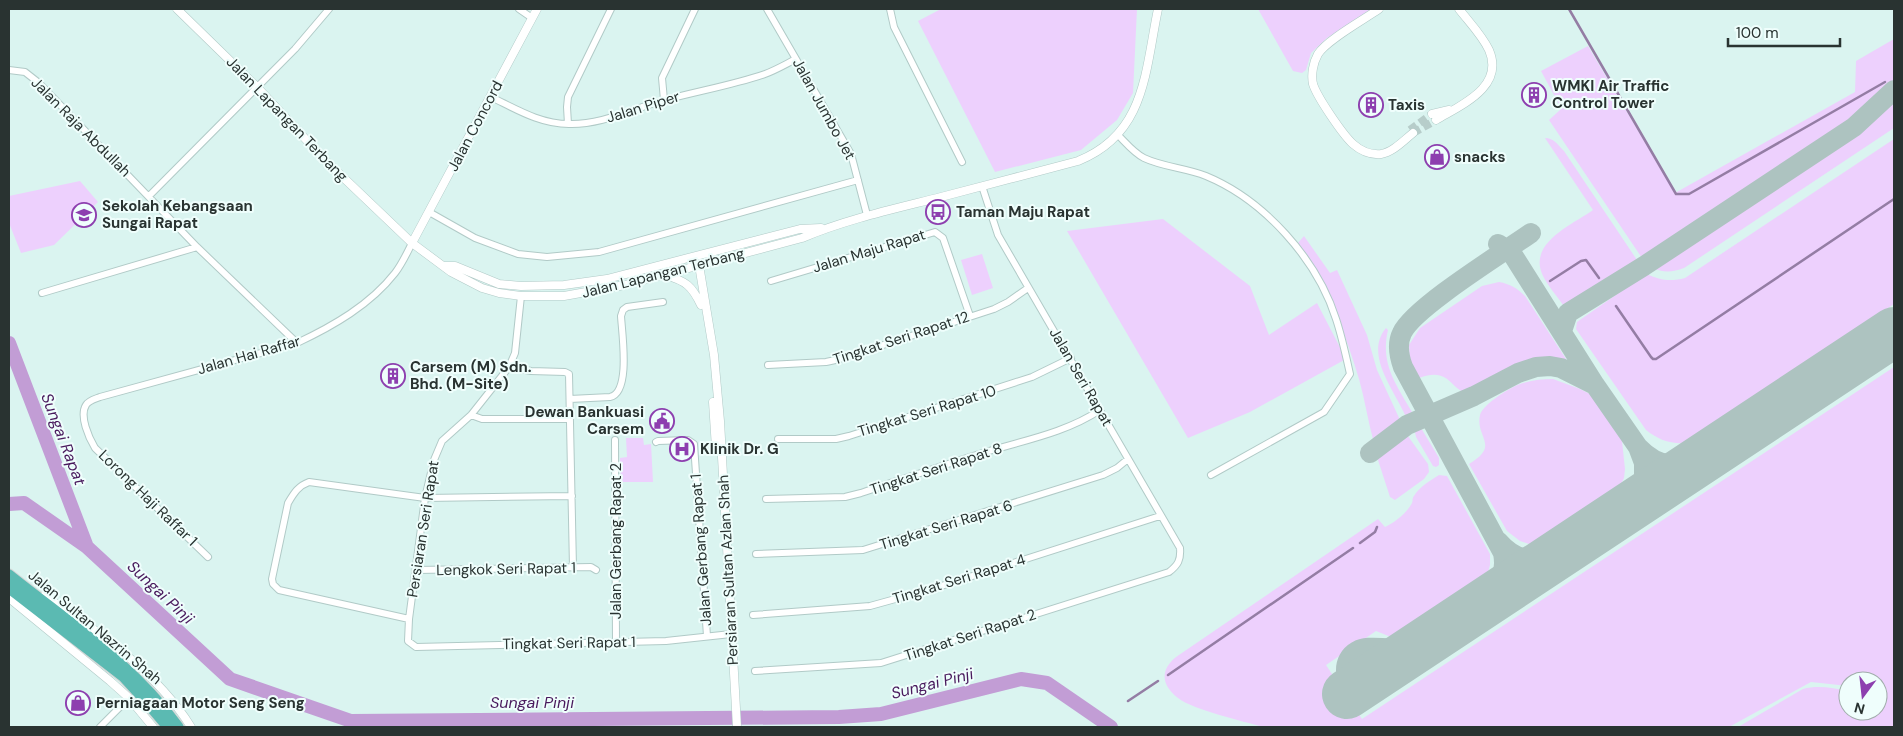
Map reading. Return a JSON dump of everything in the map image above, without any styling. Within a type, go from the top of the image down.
[{"type":"highway","name":"Jalan Sultan Nazrin Shah","points":[[9,575],[126,669],[160,702],[174,726]]},
{"type":"highway","name":"Jalan Sultan Nazrin Shah","points":[[9,588],[124,678],[174,726]]},
{"type":"street","name":"Jalan Lapangan Terbang","points":[[177,9],[258,88],[325,160],[412,243],[451,272],[482,288],[521,296],[564,296],[625,285],[802,238],[867,215],[1078,161],[1090,156],[1110,143],[1130,120],[1141,92],[1158,9]]},
{"type":"street","points":[[149,196],[296,49],[329,9]]},
{"type":"street","points":[[519,9],[532,18]]},
{"type":"street","name":"Jalan Concord","points":[[412,243],[537,9]]},
{"type":"street","points":[[568,124],[568,97],[611,9]]},
{"type":"street","points":[[664,100],[662,78],[695,9]]},
{"type":"street","name":"Jalan Jumbo Jet","points":[[767,9],[851,154],[867,215]]},
{"type":"street","points":[[890,9],[894,27],[962,162]]},
{"type":"street","points":[[1379,9],[1331,40],[1322,48],[1313,72],[1313,84],[1317,94],[1349,140],[1358,148],[1372,154],[1390,152],[1410,134]]},
{"type":"street","points":[[1434,117],[1454,109],[1484,89],[1491,71],[1492,60],[1484,42],[1459,9]]},
{"type":"street","name":"Jalan Piper","points":[[491,97],[530,116],[555,123],[568,124],[596,121],[664,100],[765,74],[796,59]]},
{"type":"street","name":"Jalan Raja Abdullah","points":[[9,70],[25,72],[32,77],[197,247],[297,343]]},
{"type":"street","points":[[1118,135],[1143,157],[1204,175],[1226,185],[1272,221],[1294,243],[1309,264],[1326,293],[1336,319],[1350,374],[1324,412],[1211,475]]},
{"type":"street","points":[[429,212],[475,238],[518,254],[548,257],[599,252],[858,180]]},
{"type":"street","name":"Jalan Seri Rapat","points":[[982,186],[998,235],[1180,548],[1181,557],[1177,566]]},
{"type":"street","name":"Jalan Lapangan Terbang","points":[[444,266],[455,266],[487,281],[499,284],[564,285],[607,279],[800,229],[826,228]]},
{"type":"street","name":"Jalan Maju Rapat","points":[[771,281],[935,232],[943,238],[970,316]]},
{"type":"street","points":[[634,272],[696,265],[708,256],[770,236]]},
{"type":"street","name":"Jalan Hai Raffar","points":[[89,438],[84,412],[85,406],[91,400],[297,343],[330,327],[364,304],[376,293],[396,272],[412,243]]},
{"type":"street","points":[[42,293],[197,247]]},
{"type":"street","points":[[702,289],[705,270],[713,263],[725,258]]},
{"type":"street","name":"Persiaran Sultan Azlan Shah","points":[[696,265],[714,355],[720,421],[732,727]]},
{"type":"street","name":"Persiaran Sultan Azlan Shah","points":[[696,265],[710,355],[729,634]]},
{"type":"street","points":[[664,274],[684,281],[694,290],[701,305]]},
{"type":"street","points":[[499,284],[513,289],[521,296],[526,291],[539,286]]},
{"type":"street","name":"Tingkat Seri Rapat 12","points":[[768,365],[833,361],[994,309],[1028,288]]},
{"type":"street","name":"Persiaran Seri Rapat","points":[[408,641],[409,619],[425,498],[434,460],[448,434],[471,415],[509,367],[515,353],[521,296]]},
{"type":"street","points":[[570,399],[610,398],[619,392],[624,379],[621,316],[623,310],[628,307],[663,302]]},
{"type":"street","name":"Tingkat Seri Rapat 10","points":[[778,439],[836,439],[849,436],[1032,377],[1070,358]]},
{"type":"street","points":[[509,367],[531,371],[565,372],[569,374],[573,568]]},
{"type":"street","name":"Tingkat Seri Rapat 8","points":[[766,499],[846,497],[1066,428],[1085,420],[1100,410]]},
{"type":"street","points":[[471,415],[482,419],[570,419]]},
{"type":"street","name":"Lorong Haji Raffar 1","points":[[89,438],[104,457],[208,557]]},
{"type":"street","name":"Jalan Gerbang Rapat 2","points":[[615,440],[616,642]]},
{"type":"street","name":"Jalan Gerbang Rapat 1","points":[[656,442],[688,440],[694,444],[707,636]]},
{"type":"street","name":"Tingkat Seri Rapat 6","points":[[756,554],[863,550],[1103,476],[1117,468],[1128,458]]},
{"type":"street","points":[[409,619],[279,590],[273,584],[272,579],[288,503],[301,485],[309,482],[425,498],[572,496]]},
{"type":"street","name":"Tingkat Seri Rapat 4","points":[[753,615],[870,606],[935,588],[1160,516]]},
{"type":"street","name":"Tingkat Seri Rapat 2","points":[[755,671],[882,663],[1169,572],[1177,566]]},
{"type":"street","name":"Lengkok Seri Rapat 1","points":[[416,570],[591,567],[596,570]]},
{"type":"street","points":[[9,575],[80,619],[122,652],[152,680],[191,727]]},
{"type":"street","points":[[9,598],[129,698],[153,727]]},
{"type":"street","name":"Tingkat Seri Rapat 1","points":[[408,641],[416,647],[666,641],[729,634]]},
{"type":"street","name":"Persiaran Sultan Azlan Shah","points":[[732,692],[737,727]]},
{"type":"street","points":[[100,727],[129,698]]},
{"type":"shaded area","points":[[941,9],[1137,9],[1133,93],[1117,120],[1081,150],[995,172],[918,21]]},
{"type":"shaded area","points":[[1258,9],[1371,9],[1327,38],[1311,53],[1306,70],[1302,73],[1293,71]]},
{"type":"shaded area","points":[[1894,39],[1894,86],[1865,113],[1848,127],[1644,261],[1549,120],[1560,110],[1560,106],[1541,71],[1588,46],[1675,193],[1855,92],[1856,61]]},
{"type":"shaded area","points":[[1894,100],[1894,128],[1684,268],[1661,271],[1652,268],[1854,135]]},
{"type":"shaded area","points":[[1545,138],[1558,144],[1564,151],[1639,263],[1573,305],[1563,305],[1545,280],[1540,264],[1541,254],[1554,236],[1593,210]]},
{"type":"shaded area","points":[[1894,139],[1894,304],[1686,443],[1664,441],[1646,430],[1576,329],[1577,322],[1646,274],[1665,280],[1685,278]]},
{"type":"shaded area","points":[[80,181],[98,202],[54,245],[21,253],[9,223],[9,196]]},
{"type":"shaded area","points":[[1163,219],[1250,286],[1269,335],[1317,303],[1346,359],[1250,412],[1188,438],[1067,231]]},
{"type":"shaded area","points":[[1304,236],[1330,273],[1337,270],[1367,335],[1377,370],[1400,420],[1399,425],[1374,443],[1359,379],[1348,343],[1326,292],[1298,243]]},
{"type":"shaded area","points":[[982,254],[993,288],[972,295],[961,260]]},
{"type":"shaded area","points":[[1499,282],[1513,287],[1525,296],[1568,362],[1556,359],[1524,362],[1471,394],[1458,389],[1444,377],[1438,375],[1419,378],[1410,363],[1409,345],[1420,328],[1482,286]]},
{"type":"shaded area","points":[[1386,328],[1388,330],[1386,353],[1388,364],[1395,383],[1412,412],[1407,415],[1405,415],[1388,383],[1379,360],[1380,338]]},
{"type":"shaded area","points":[[1894,367],[1894,727],[1738,727],[1803,689],[1814,687],[1838,689],[1838,721],[1888,721],[1888,671],[1838,671],[1838,685],[1811,682],[1729,727],[1263,727],[1195,707],[1172,693],[1166,683],[1165,672],[1176,657],[1378,519],[1385,527],[1392,523],[1407,510],[1416,493],[1439,475],[1447,476],[1490,554],[1487,576],[1391,637],[1376,631],[1326,665],[1362,719]]},
{"type":"shaded area","points":[[1553,379],[1590,394],[1622,441],[1624,478],[1620,486],[1532,545],[1520,541],[1507,531],[1469,464],[1484,452],[1485,441],[1479,423],[1480,415],[1486,406],[1498,396],[1518,385],[1534,380]]},
{"type":"shaded area","points":[[1418,423],[1439,458],[1439,465],[1436,467],[1433,466],[1416,437],[1414,427]]},
{"type":"shaded area","points":[[1405,432],[1428,464],[1429,472],[1424,479],[1395,500],[1390,497],[1377,457]]},
{"type":"shaded area","points":[[626,438],[643,438],[644,445],[651,444],[653,482],[621,482],[620,458],[627,457]]},
{"type":"waterway","points":[[1569,9],[1676,194],[1689,194],[1885,82]]},
{"type":"waterway","points":[[1616,306],[1651,357],[1656,359],[1894,199]]},
{"type":"waterway","points":[[1550,281],[1581,261],[1586,260],[1599,278]]},
{"type":"waterway","name":"Sungai Rapat","points":[[9,343],[87,547]]},
{"type":"waterway","name":"Sungai Pinji","points":[[9,504],[24,503],[87,547],[230,679],[351,721],[839,717],[881,714],[1021,679],[1047,683],[1111,727]]},
{"type":"waterway","points":[[1360,543],[1375,532],[1377,527]]},
{"type":"waterway","points":[[1168,675],[1353,548]]},
{"type":"waterway","points":[[1128,701],[1158,681]]},
{"type":"taxiway","points":[[1562,331],[1568,313],[1644,266],[1854,127],[1894,90]]},
{"type":"taxiway","points":[[1486,602],[1501,580],[1504,567],[1503,553],[1403,367],[1399,341],[1410,322],[1423,309],[1460,281],[1531,233]]},
{"type":"taxiway","points":[[1498,244],[1511,252],[1595,385],[1638,447],[1644,463],[1644,481],[1629,507]]},
{"type":"taxiway","points":[[1370,453],[1407,425],[1474,396],[1518,373],[1536,367],[1550,366],[1561,368],[1595,385]]},
{"type":"taxiway","points":[[1638,447],[1656,461],[1664,464],[1681,463],[1710,454]]},
{"type":"taxiway","points":[[1498,541],[1506,549],[1521,558],[1537,559],[1564,551]]},
{"type":"taxiway","points":[[1433,637],[1375,692],[1369,693],[1356,690],[1349,681],[1346,665],[1348,660],[1357,651],[1370,648],[1400,647],[1433,637]]},
{"type":"runway","points":[[1347,694],[1894,332]]},
{"type":"tunnel","points":[[1410,130],[1432,114]]},
{"type":"tunnel","points":[[1413,133],[1436,120]]},
{"type":"place","name":"WMKI Air Traffic Control Tower","points":[[1534,95]]},
{"type":"place","name":"Taxis","points":[[1371,105]]},
{"type":"place","name":"snacks","points":[[1437,157]]},
{"type":"place","name":"Taman Maju Rapat","points":[[938,212]]},
{"type":"place","name":"Sekolah Kebangsaan Sungai Rapat","points":[[84,215]]},
{"type":"place","name":"Carsem (M) Sdn. Bhd. (M-Site)","points":[[393,376]]},
{"type":"place","name":"Dewan Bankuasi Carsem","points":[[662,421]]},
{"type":"place","name":"Klinik Dr. G","points":[[682,449]]},
{"type":"place","name":"Perniagaan Motor Seng Seng","points":[[78,703]]}]
